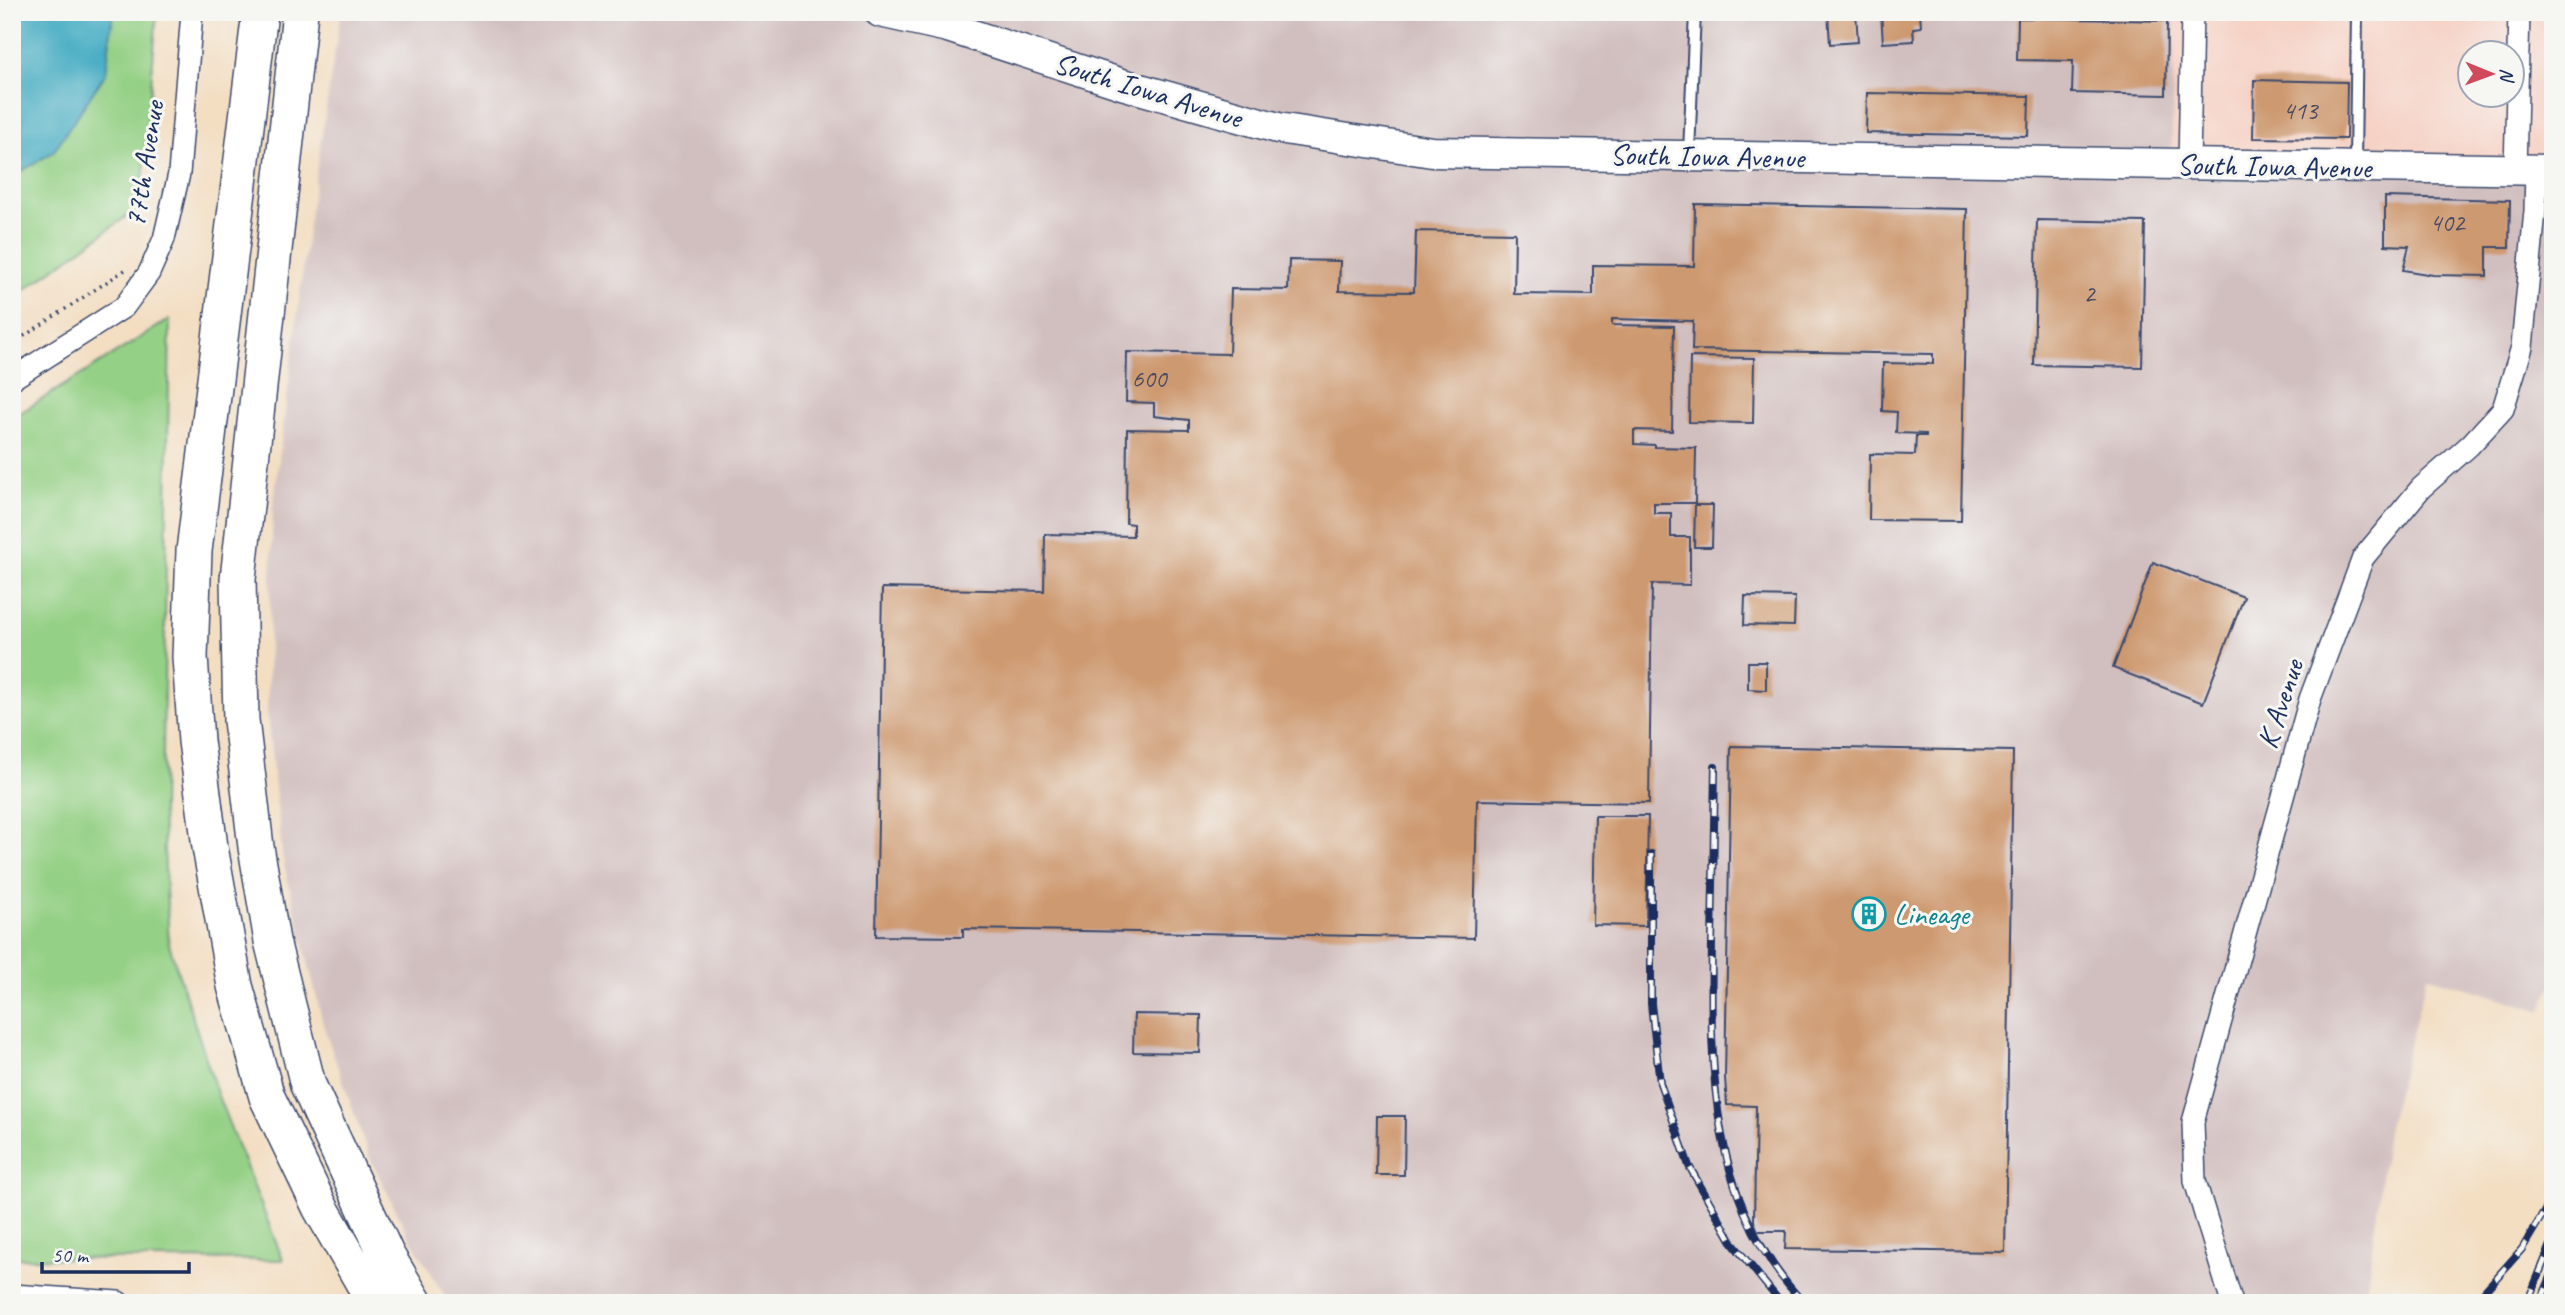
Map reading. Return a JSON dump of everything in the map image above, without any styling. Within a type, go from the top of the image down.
[{"type":"highway","points":[[260,12],[194,551],[190,657],[196,741],[210,846],[235,986],[267,1097],[320,1207],[374,1303]]},
{"type":"highway","points":[[300,12],[238,579],[241,720],[256,847],[272,941],[308,1085],[387,1256],[415,1303]]},
{"type":"main road","name":"South Iowa Avenue","points":[[880,12],[948,27],[1122,84],[1239,118],[1304,133],[1432,152],[2535,170]]},
{"type":"street","name":"77th Avenue","points":[[12,379],[124,307],[149,273],[164,239],[179,174],[192,12]]},
{"type":"street","points":[[2189,165],[2192,12]]},
{"type":"street","name":"K Avenue","points":[[2232,1303],[2195,1181],[2193,1122],[2310,699],[2363,558],[2421,488],[2470,446],[2503,409],[2522,347],[2535,211],[2535,170],[2519,12]]},
{"type":"street","points":[[12,1295],[118,1302]]},
{"type":"lane","points":[[1689,156],[1695,12]]},
{"type":"lane","points":[[2355,167],[2357,12]]},
{"type":"path","points":[[12,344],[131,266]]},
{"type":"shaded area","points":[[341,12],[629,12],[648,15],[650,12],[2037,12],[2175,16],[2171,164],[2553,170],[2553,980],[2542,1011],[2427,976],[2387,1131],[2365,1303],[449,1303],[410,1238],[369,1156],[324,1027],[283,860],[267,714],[273,508],[311,206]]},
{"type":"shaded area","points":[[2192,12],[2553,12],[2553,170],[2171,164],[2175,16],[2191,17]]},
{"type":"green space","points":[[113,12],[157,12],[141,206],[12,299],[12,177],[53,152],[106,73]]},
{"type":"green space","points":[[170,319],[162,811],[169,944],[218,1096],[283,1260],[12,1258],[12,418]]},
{"type":"water","points":[[12,12],[113,12],[106,73],[53,152],[12,177]]},
{"type":"building","points":[[1828,12],[1856,12],[1858,42],[1830,44]]},
{"type":"building","points":[[1881,12],[1920,12],[1921,27],[1913,28],[1914,41],[1883,43]]},
{"type":"building","points":[[2018,18],[2167,21],[2166,95],[2072,93],[2073,61],[2017,60]]},
{"type":"building","points":[[2254,80],[2347,82],[2346,139],[2253,138]]},
{"type":"building","points":[[1867,93],[2029,96],[2028,136],[1866,133]]},
{"type":"building","points":[[2385,197],[2510,200],[2509,247],[2487,247],[2487,276],[2433,275],[2403,270],[2409,246],[2385,245]]},
{"type":"building","points":[[1695,204],[1967,209],[1961,521],[1869,520],[1870,454],[1915,455],[1916,436],[1926,436],[1896,433],[1897,412],[1882,411],[1883,363],[1933,364],[1933,354],[1692,350],[1693,321],[1612,319],[1612,325],[1674,326],[1672,431],[1634,430],[1634,444],[1696,448],[1695,503],[1654,503],[1654,513],[1671,513],[1671,537],[1690,537],[1690,585],[1652,584],[1649,803],[1477,800],[1474,938],[963,929],[963,937],[876,936],[882,588],[1044,591],[1045,534],[1133,536],[1133,524],[1126,523],[1127,429],[1189,430],[1189,420],[1154,416],[1154,403],[1126,402],[1127,352],[1229,354],[1231,289],[1288,290],[1289,260],[1340,261],[1339,291],[1414,292],[1416,231],[1515,233],[1514,294],[1593,295],[1593,265],[1694,266]]},
{"type":"building","points":[[2037,220],[2145,222],[2142,367],[2034,365]]},
{"type":"building","points":[[1690,357],[1754,358],[1753,423],[1689,422]]},
{"type":"building","points":[[1695,505],[1713,505],[1712,547],[1694,547]]},
{"type":"building","points":[[2153,562],[2244,597],[2203,703],[2113,668]]},
{"type":"building","points":[[1745,596],[1795,597],[1794,626],[1744,625]]},
{"type":"building","points":[[1748,662],[1766,662],[1766,690],[1748,689]]},
{"type":"building","name":"Lineage","points":[[1731,746],[2013,751],[2005,1252],[1785,1249],[1786,1231],[1758,1231],[1754,1221],[1756,1106],[1727,1105],[1725,1078]]},
{"type":"building","points":[[1595,816],[1648,816],[1646,926],[1593,925]]},
{"type":"building","points":[[1134,1014],[1201,1015],[1200,1053],[1133,1052]]},
{"type":"building","points":[[1377,1116],[1405,1116],[1404,1175],[1376,1175]]},
{"type":"railway","points":[[1715,767],[1711,991],[1715,1087],[1722,1134],[1733,1179],[1749,1223],[1773,1264],[1804,1303]]},
{"type":"railway","points":[[1651,854],[1651,1004],[1660,1083],[1689,1166],[1734,1245],[1781,1303]]},
{"type":"railway","points":[[2474,1303],[2522,1249],[2553,1197]]},
{"type":"railway","points":[[2527,1303],[2553,1240]]},
{"type":"railway","points":[[2540,1303],[2553,1272]]},
{"type":"place","name":"Lineage","points":[[1869,914]]}]
